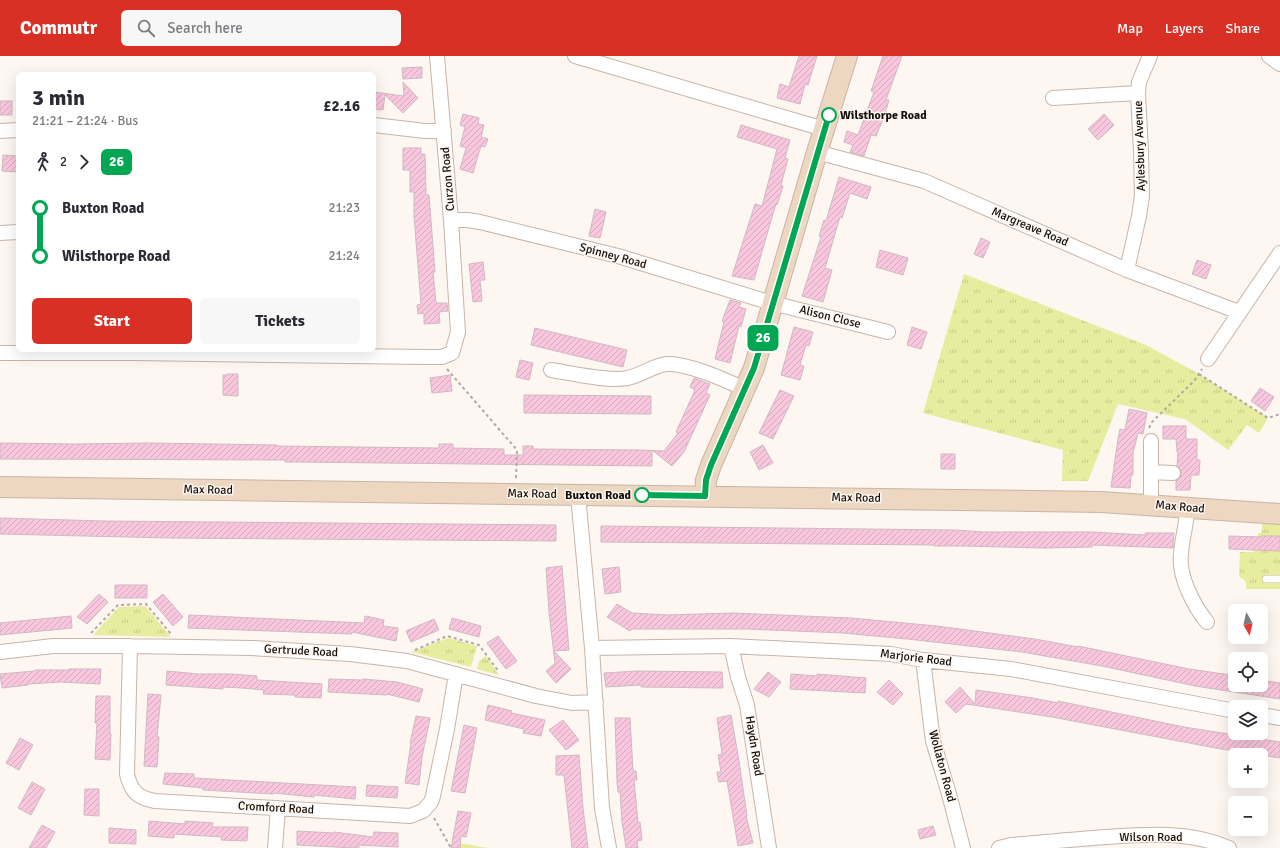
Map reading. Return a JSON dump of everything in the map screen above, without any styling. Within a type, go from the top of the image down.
[{"type":"street","name":"Curzon Road","points":[[437,56],[451,220],[458,332],[452,353],[442,357]]},
{"type":"street","points":[[575,56],[824,129]]},
{"type":"street","points":[[705,496],[706,480],[711,465],[758,355],[772,302],[847,56]]},
{"type":"street","name":"Aylesbury Avenue","points":[[1127,270],[1142,196],[1142,152],[1138,93],[1139,82],[1150,56]]},
{"type":"street","points":[[1269,56],[1280,64]]},
{"type":"street","name":"Aylesbury Avenue","points":[[1053,98],[1138,93]]},
{"type":"street","points":[[376,125],[425,131],[444,131]]},
{"type":"street","points":[[0,132],[16,130]]},
{"type":"street","name":"Margreave Road","points":[[817,152],[924,181],[1127,270],[1239,312]]},
{"type":"street","name":"Spinney Road","points":[[451,220],[480,222],[618,256],[772,302]]},
{"type":"street","points":[[0,233],[16,232]]},
{"type":"street","points":[[1208,359],[1280,253]]},
{"type":"street","name":"Alison Close","points":[[772,302],[888,332]]},
{"type":"street","points":[[0,353],[135,353],[442,357]]},
{"type":"street","points":[[551,370],[602,378],[625,379],[666,364],[681,366],[711,375],[745,388]]},
{"type":"street","points":[[1151,441],[1151,504]]},
{"type":"street","points":[[1151,472],[1173,473]]},
{"type":"street","name":"Max Road","points":[[0,487],[1102,502],[1151,504],[1187,508],[1280,514]]},
{"type":"street","points":[[578,494],[592,648],[602,808],[609,848]]},
{"type":"street","points":[[1187,508],[1186,525],[1178,571],[1196,607],[1207,622]]},
{"type":"street","name":"Gertrude Road","points":[[0,652],[53,646],[130,646],[252,648],[350,654],[407,661],[536,696],[572,703],[596,702]]},
{"type":"street","name":"Cromford Road","points":[[130,646],[127,774],[129,782],[137,794],[149,800],[155,801],[410,816],[417,815],[428,806]]},
{"type":"street","name":"Marjorie Road","points":[[592,648],[731,646],[891,654],[923,660],[1011,669],[1228,710]]},
{"type":"street","name":"Haydn Road","points":[[731,646],[738,677],[747,705],[769,848]]},
{"type":"street","name":"Wollaton Road","points":[[923,660],[933,741],[963,848]]},
{"type":"street","points":[[428,806],[431,802],[435,789],[456,674]]},
{"type":"street","points":[[1268,716],[1280,718]]},
{"type":"street","points":[[275,848],[278,808]]},
{"type":"street","name":"Wilson Road","points":[[999,848],[1011,845],[1124,836],[1175,835],[1200,839],[1229,848]]},
{"type":"lane","points":[[1266,579],[1280,579]]},
{"type":"path","points":[[442,357],[445,366],[517,450],[516,494]]},
{"type":"path","points":[[1151,441],[1149,436],[1152,422],[1194,382],[1208,359]]},
{"type":"path","points":[[1199,374],[1268,418],[1280,414]]},
{"type":"path","points":[[79,646],[118,605],[146,604],[182,647]]},
{"type":"path","points":[[412,651],[448,636],[480,645],[511,689]]},
{"type":"path","points":[[428,806],[451,848]]},
{"type":"green space","points":[[964,274],[1146,345],[1199,374],[1268,418],[1259,433],[1247,425],[1228,450],[1185,419],[1118,404],[1088,481],[1062,481],[1063,450],[923,413]]},
{"type":"green space","points":[[1262,522],[1280,523],[1280,589],[1246,589],[1246,582],[1239,576],[1240,552],[1254,552],[1253,545],[1258,545],[1258,533],[1262,533]]},
{"type":"green space","points":[[145,606],[171,637],[93,635],[119,607]]},
{"type":"green space","points":[[448,638],[477,646],[471,667],[411,652]]},
{"type":"green space","points":[[486,656],[499,675],[477,669],[479,661]]},
{"type":"green space","points":[[454,842],[488,848],[451,848]]},
{"type":"building","points":[[799,56],[817,56],[808,85],[805,84],[800,104],[777,98],[780,84],[789,87]]},
{"type":"building","points":[[883,56],[902,56],[886,100],[889,100],[884,117],[876,136],[871,135],[864,156],[850,152],[853,145],[844,142],[847,131],[858,135],[874,92],[871,91]]},
{"type":"building","points":[[422,67],[422,78],[403,79],[402,68]]},
{"type":"building","points":[[403,82],[418,98],[403,113],[385,95],[383,110],[376,109],[376,92],[404,96]]},
{"type":"building","points":[[0,101],[12,101],[12,115],[0,115]]},
{"type":"building","points":[[463,114],[479,118],[478,124],[484,125],[481,137],[488,139],[485,147],[481,146],[473,173],[460,169],[466,148],[460,146],[465,127],[460,125]]},
{"type":"building","points":[[1104,114],[1114,125],[1098,140],[1088,129]]},
{"type":"building","points":[[741,125],[790,140],[785,158],[788,159],[781,185],[783,186],[777,205],[776,204],[754,280],[732,276],[755,204],[762,206],[777,149],[737,137]]},
{"type":"building","points":[[403,148],[421,148],[421,154],[425,154],[426,195],[429,195],[436,303],[447,303],[448,311],[439,312],[440,323],[424,324],[424,313],[418,314],[417,305],[421,304],[414,216],[414,192],[410,192],[410,170],[403,170]]},
{"type":"building","points":[[3,155],[16,156],[16,172],[2,171]]},
{"type":"building","points":[[839,177],[871,187],[867,199],[850,193],[842,218],[840,217],[825,268],[832,270],[823,302],[802,296],[821,237],[819,236],[824,220],[826,221]]},
{"type":"building","points":[[595,209],[606,212],[600,238],[589,236]]},
{"type":"building","points":[[981,238],[990,242],[983,258],[974,254]]},
{"type":"building","points":[[880,250],[908,258],[903,275],[876,267]]},
{"type":"building","points":[[1197,260],[1211,265],[1206,279],[1192,274]]},
{"type":"building","points":[[483,262],[485,280],[480,280],[482,301],[473,302],[469,264]]},
{"type":"building","points":[[730,300],[741,303],[739,307],[746,309],[741,327],[739,326],[730,363],[715,359],[724,322],[722,321]]},
{"type":"building","points":[[794,327],[813,332],[809,346],[806,345],[800,365],[804,366],[800,380],[781,375]]},
{"type":"building","points":[[912,327],[927,332],[921,349],[907,345]]},
{"type":"building","points":[[535,328],[627,350],[623,367],[531,345]]},
{"type":"building","points":[[520,360],[533,363],[529,380],[516,377]]},
{"type":"building","points":[[238,374],[238,396],[223,395],[223,375]]},
{"type":"building","points":[[450,375],[452,391],[432,393],[430,378]]},
{"type":"building","points":[[694,378],[710,384],[706,393],[710,395],[684,452],[672,466],[653,451],[664,451],[678,433],[676,432],[695,390],[690,387]]},
{"type":"building","points":[[1260,388],[1274,397],[1265,411],[1251,401]]},
{"type":"building","points":[[780,390],[794,396],[773,439],[759,433]]},
{"type":"building","points":[[524,395],[651,396],[651,414],[524,413]]},
{"type":"building","points":[[1129,409],[1147,413],[1143,434],[1138,433],[1133,453],[1133,475],[1131,475],[1130,488],[1111,487],[1120,429],[1125,430]]},
{"type":"building","points":[[1163,426],[1186,426],[1186,439],[1197,439],[1197,460],[1200,460],[1199,475],[1191,475],[1190,490],[1176,490],[1176,481],[1180,478],[1181,473],[1177,466],[1178,452],[1176,439],[1163,439]]},
{"type":"building","points":[[0,443],[148,443],[439,448],[439,444],[453,444],[453,448],[504,449],[504,455],[523,455],[523,446],[533,446],[533,449],[652,450],[652,466],[285,462],[285,460],[0,459]]},
{"type":"building","points":[[763,445],[773,463],[759,470],[750,452]]},
{"type":"building","points":[[941,454],[955,454],[955,469],[941,469]]},
{"type":"building","points":[[0,518],[104,521],[556,525],[556,541],[169,538],[0,534]]},
{"type":"building","points":[[601,526],[956,530],[983,532],[1092,532],[1145,535],[1145,533],[1174,533],[1173,548],[1092,545],[1092,547],[1044,548],[934,545],[601,542]]},
{"type":"building","points":[[1229,536],[1280,536],[1280,551],[1229,549]]},
{"type":"building","points":[[562,566],[569,650],[554,651],[571,669],[556,683],[546,671],[555,663],[546,568]]},
{"type":"building","points":[[619,567],[621,592],[605,594],[602,569]]},
{"type":"building","points":[[115,585],[147,585],[147,598],[115,598]]},
{"type":"building","points":[[99,594],[108,602],[87,624],[77,617]]},
{"type":"building","points":[[163,594],[183,617],[173,626],[153,602]]},
{"type":"building","points":[[617,604],[632,613],[667,615],[733,613],[851,618],[937,626],[1078,646],[1189,669],[1228,675],[1228,691],[1022,652],[843,633],[747,629],[632,629],[630,631],[607,617]]},
{"type":"building","points":[[189,615],[364,623],[365,616],[384,620],[383,626],[398,628],[396,641],[352,632],[352,634],[188,628]]},
{"type":"building","points":[[71,616],[72,628],[0,635],[0,623]]},
{"type":"building","points":[[452,618],[481,626],[479,637],[449,629]]},
{"type":"building","points":[[434,619],[439,630],[411,642],[406,631]]},
{"type":"building","points":[[498,636],[517,661],[506,669],[487,643]]},
{"type":"building","points":[[101,669],[100,684],[61,682],[28,684],[2,688],[0,674],[35,670]]},
{"type":"building","points":[[167,671],[198,674],[257,676],[257,680],[322,684],[321,698],[295,697],[295,695],[263,694],[264,690],[242,688],[223,687],[223,689],[166,685]]},
{"type":"building","points":[[637,671],[722,672],[723,688],[641,687],[641,685],[606,687],[604,673]]},
{"type":"building","points":[[768,672],[781,682],[769,697],[754,689]]},
{"type":"building","points":[[791,674],[817,676],[817,674],[866,678],[865,693],[790,689]]},
{"type":"building","points":[[329,679],[363,679],[397,682],[423,689],[419,702],[387,694],[328,692]]},
{"type":"building","points":[[889,680],[903,694],[893,705],[877,692]]},
{"type":"building","points":[[1268,681],[1280,683],[1280,699],[1234,692],[1268,692]]},
{"type":"building","points":[[960,687],[975,704],[976,690],[1058,703],[1058,701],[1184,727],[1228,734],[1228,740],[1267,740],[1280,742],[1280,758],[1268,756],[1268,748],[1228,748],[1228,750],[1052,717],[966,704],[956,713],[945,702]]},
{"type":"building","points":[[148,694],[161,695],[157,737],[159,737],[157,767],[144,766]]},
{"type":"building","points":[[96,696],[110,696],[110,760],[95,759],[97,723],[95,723]]},
{"type":"building","points":[[488,705],[512,711],[511,713],[545,720],[541,736],[523,733],[524,729],[485,720]]},
{"type":"building","points":[[731,715],[746,816],[753,843],[738,846],[727,781],[719,782],[717,772],[721,772],[718,755],[722,754],[717,718]]},
{"type":"building","points":[[416,716],[430,718],[422,757],[419,785],[405,783],[410,743]]},
{"type":"building","points":[[615,718],[630,718],[633,771],[636,771],[637,780],[634,780],[638,823],[640,822],[642,840],[637,841],[638,848],[626,848],[622,822],[620,792],[618,792],[617,782]]},
{"type":"building","points":[[563,720],[579,740],[566,750],[549,730]]},
{"type":"building","points":[[464,725],[477,728],[465,793],[451,791]]},
{"type":"building","points":[[20,738],[33,745],[19,770],[6,763]]},
{"type":"building","points":[[579,755],[588,848],[572,848],[564,775],[556,775],[556,756]]},
{"type":"building","points":[[165,773],[194,774],[194,778],[356,787],[355,799],[314,795],[314,797],[274,793],[203,790],[203,788],[163,784]]},
{"type":"building","points":[[32,782],[45,789],[31,815],[18,808]]},
{"type":"building","points":[[367,785],[398,787],[397,798],[366,796]]},
{"type":"building","points":[[85,789],[99,789],[99,816],[84,815]]},
{"type":"building","points":[[458,811],[471,813],[466,837],[461,836],[460,848],[451,848]]},
{"type":"building","points":[[149,821],[185,824],[185,821],[213,823],[212,827],[248,827],[247,841],[221,840],[222,837],[174,834],[174,838],[148,836]]},
{"type":"building","points":[[42,825],[55,832],[46,848],[29,848]]},
{"type":"building","points":[[933,826],[936,835],[920,839],[918,830]]},
{"type":"building","points":[[109,828],[136,830],[136,844],[109,843]]},
{"type":"building","points":[[297,831],[334,832],[373,837],[374,832],[398,833],[398,847],[359,845],[359,848],[353,848],[297,845]]},
{"type":"bus line","name":"26","points":[[642,495],[705,496],[706,480],[711,465],[754,368],[772,302],[829,115]]},
{"type":"place","name":"Wilsthorpe Road","points":[[829,115]]},
{"type":"place","name":"Buxton Road","points":[[642,495]]}]
